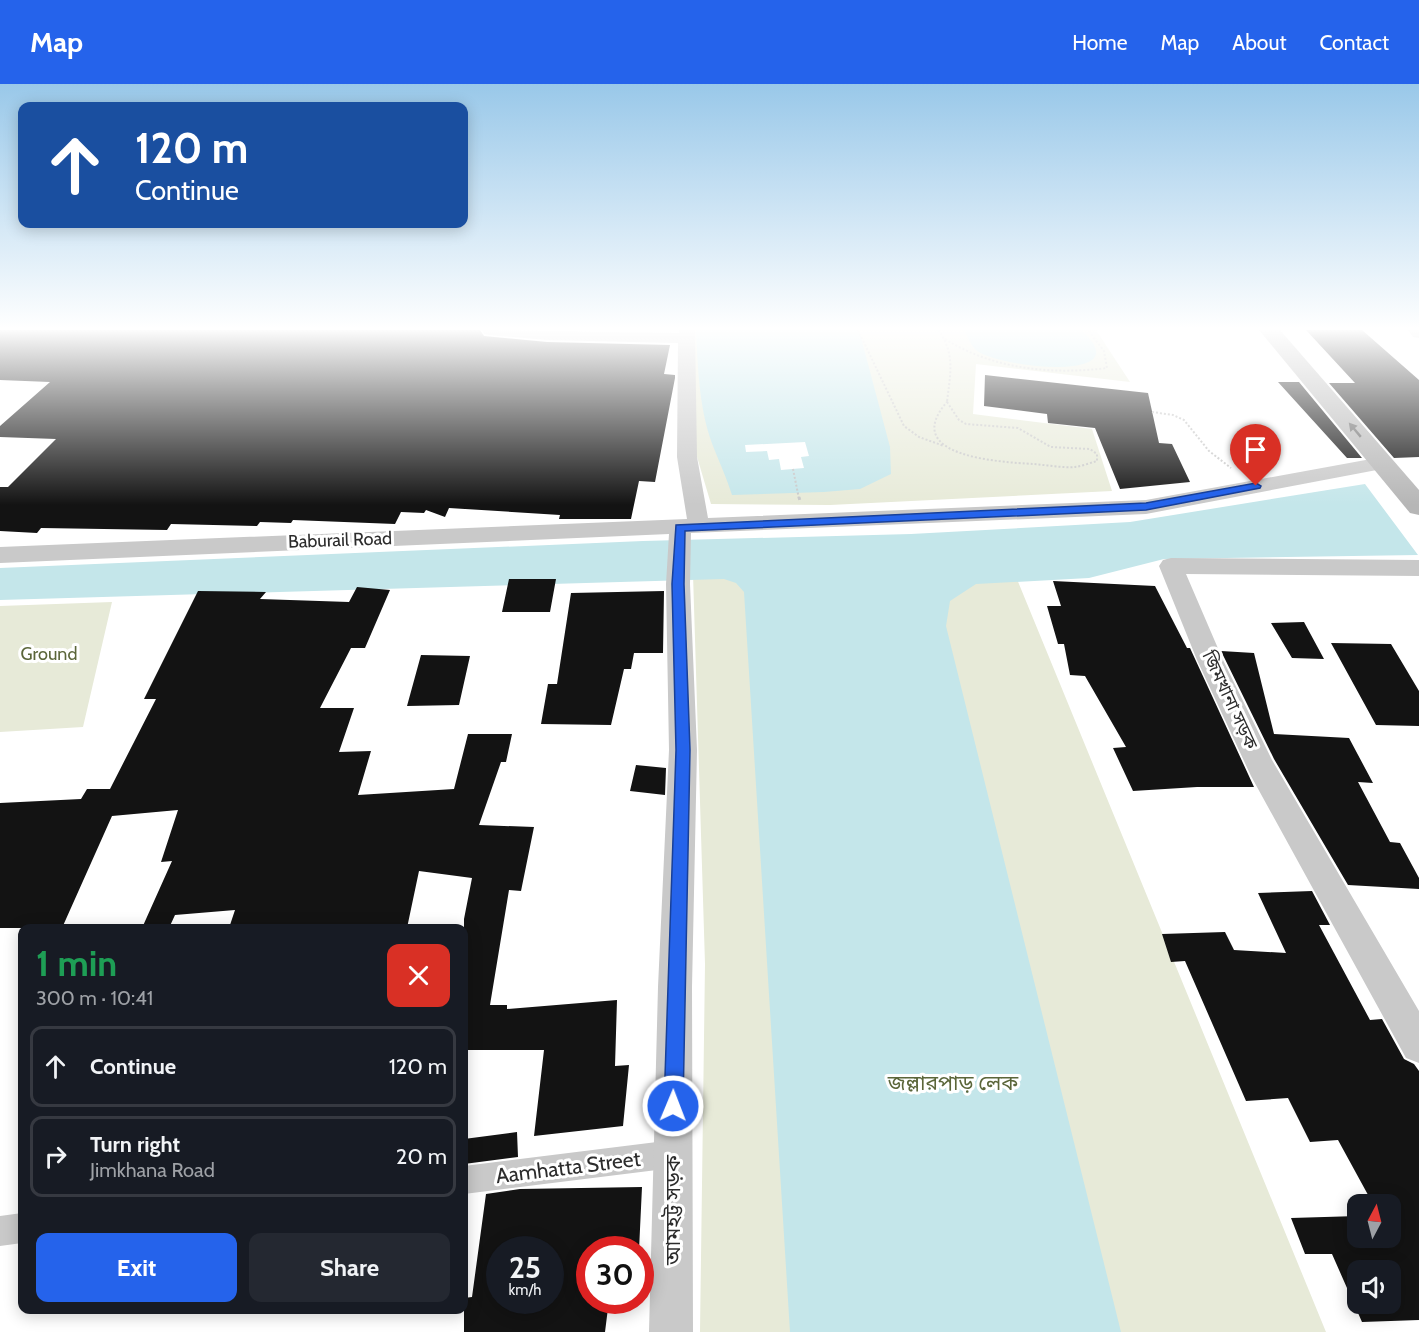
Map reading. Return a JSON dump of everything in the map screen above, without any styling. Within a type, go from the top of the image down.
[{"type":"main road","points":[[1318,388],[1419,507]]},
{"type":"main road","points":[[1342,388],[1408,460]]},
{"type":"street","name":"আমহট্ট সড়ক","points":[[671,1332],[683,750],[678,584],[687,530],[687,388]]},
{"type":"street","name":"Baburail Road","points":[[0,555],[687,530],[805,522],[1146,507],[1382,463]]},
{"type":"street","name":"জিমখানা সড়ক","points":[[1419,568],[1171,566],[1210,660],[1261,768],[1419,1044]]},
{"type":"street","name":"Aamhatta Street","points":[[468,1180],[673,1154]]},
{"type":"street","points":[[0,1231],[18,1229]]},
{"type":"path","points":[[886,388],[904,426],[920,437],[967,456],[988,461],[1075,467],[1097,461],[1097,454],[1090,449],[1060,450],[1037,441],[1018,428],[966,424],[959,420],[948,402],[949,388]]},
{"type":"path","points":[[947,447],[935,435],[934,424],[940,410],[948,402]]},
{"type":"path","points":[[1152,412],[1173,415],[1184,420],[1209,451],[1256,486]]},
{"type":"path","points":[[793,469],[805,522]]},
{"type":"green space","points":[[689,388],[975,388],[973,414],[1092,429],[1112,491],[830,505],[711,504],[692,440]]},
{"type":"green space","name":"জল্লারপাড় লেক","points":[[1012,567],[1326,1332],[700,1332],[705,964],[693,574]]},
{"type":"green space","name":"Ground","points":[[112,602],[83,727],[0,732],[0,606]]},
{"type":"water","points":[[700,388],[874,388],[890,447],[891,474],[860,489],[732,495],[710,437]]},
{"type":"water","points":[[1365,484],[1418,555],[1164,559],[1089,578],[976,584],[950,601],[946,626],[1121,1332],[790,1332],[744,592],[736,583],[724,579],[0,600],[0,568],[643,541],[911,534],[1130,522]]},
{"type":"pier","points":[[805,442],[809,456],[801,457],[804,468],[781,470],[779,459],[769,460],[767,451],[746,452],[745,445]]},
{"type":"building","points":[[43,388],[673,388],[655,482],[639,481],[631,519],[559,519],[560,515],[449,508],[445,517],[426,510],[424,513],[401,512],[395,524],[293,520],[291,523],[260,522],[257,526],[171,524],[167,530],[41,528],[37,533],[0,531],[0,487],[8,487],[56,439],[0,437],[0,426]]},
{"type":"building","points":[[985,388],[1105,388],[1148,393],[1159,443],[1172,444],[1190,482],[1120,489],[1095,428],[1048,423],[1047,414],[984,406]]},
{"type":"building","points":[[1284,388],[1304,388],[1362,458],[1347,458]]},
{"type":"building","points":[[1334,388],[1419,388],[1419,457],[1394,458]]},
{"type":"building","points":[[509,579],[556,579],[550,612],[502,612]]},
{"type":"building","points":[[1053,581],[1155,586],[1187,648],[1190,648],[1254,787],[1197,787],[1133,791],[1113,748],[1126,747],[1085,676],[1070,675],[1064,644],[1058,644],[1047,606],[1061,606]]},
{"type":"building","points":[[357,587],[390,590],[365,648],[351,648],[320,708],[354,708],[339,752],[371,751],[358,795],[454,789],[468,734],[512,734],[506,762],[501,762],[479,825],[534,827],[521,891],[509,890],[490,1005],[507,1005],[507,1009],[617,1000],[615,1066],[629,1065],[623,1126],[534,1136],[544,1050],[468,1050],[468,924],[464,924],[464,919],[472,878],[419,871],[408,924],[230,924],[235,910],[175,915],[171,924],[144,924],[172,861],[161,862],[178,810],[112,816],[64,924],[18,924],[18,928],[0,928],[0,803],[81,799],[87,789],[110,789],[156,699],[144,699],[198,591],[266,592],[260,599],[349,602]]},
{"type":"building","points":[[664,591],[663,653],[634,653],[631,669],[624,669],[611,725],[541,724],[548,684],[557,684],[571,593]]},
{"type":"building","points":[[1304,622],[1324,659],[1292,658],[1271,623]]},
{"type":"building","points":[[1331,643],[1391,644],[1419,691],[1419,726],[1376,725]]},
{"type":"building","points":[[1221,651],[1254,653],[1274,734],[1349,738],[1373,783],[1358,782],[1390,842],[1400,843],[1419,878],[1419,889],[1348,885],[1274,759]]},
{"type":"building","points":[[421,655],[470,656],[459,705],[407,706]]},
{"type":"building","points":[[636,765],[666,768],[665,795],[630,791]]},
{"type":"building","points":[[1312,891],[1330,925],[1319,925],[1370,1020],[1382,1019],[1404,1059],[1414,1064],[1419,1071],[1419,1320],[1362,1322],[1358,1314],[1401,1314],[1401,1260],[1347,1260],[1347,1288],[1332,1254],[1305,1254],[1291,1218],[1347,1216],[1347,1248],[1401,1248],[1401,1194],[1368,1194],[1338,1140],[1310,1142],[1288,1098],[1246,1101],[1185,961],[1171,962],[1162,934],[1225,932],[1234,950],[1286,953],[1258,893]]},
{"type":"building","points":[[517,1132],[518,1157],[468,1163],[468,1138]]},
{"type":"building","points":[[642,1187],[640,1236],[576,1236],[576,1314],[607,1314],[605,1332],[464,1332],[464,1314],[468,1314],[468,1298],[472,1297],[486,1194],[520,1189]]},
{"type":"route","points":[[673,1106],[683,750],[678,584],[680,527],[1146,507],[1256,486]]}]
